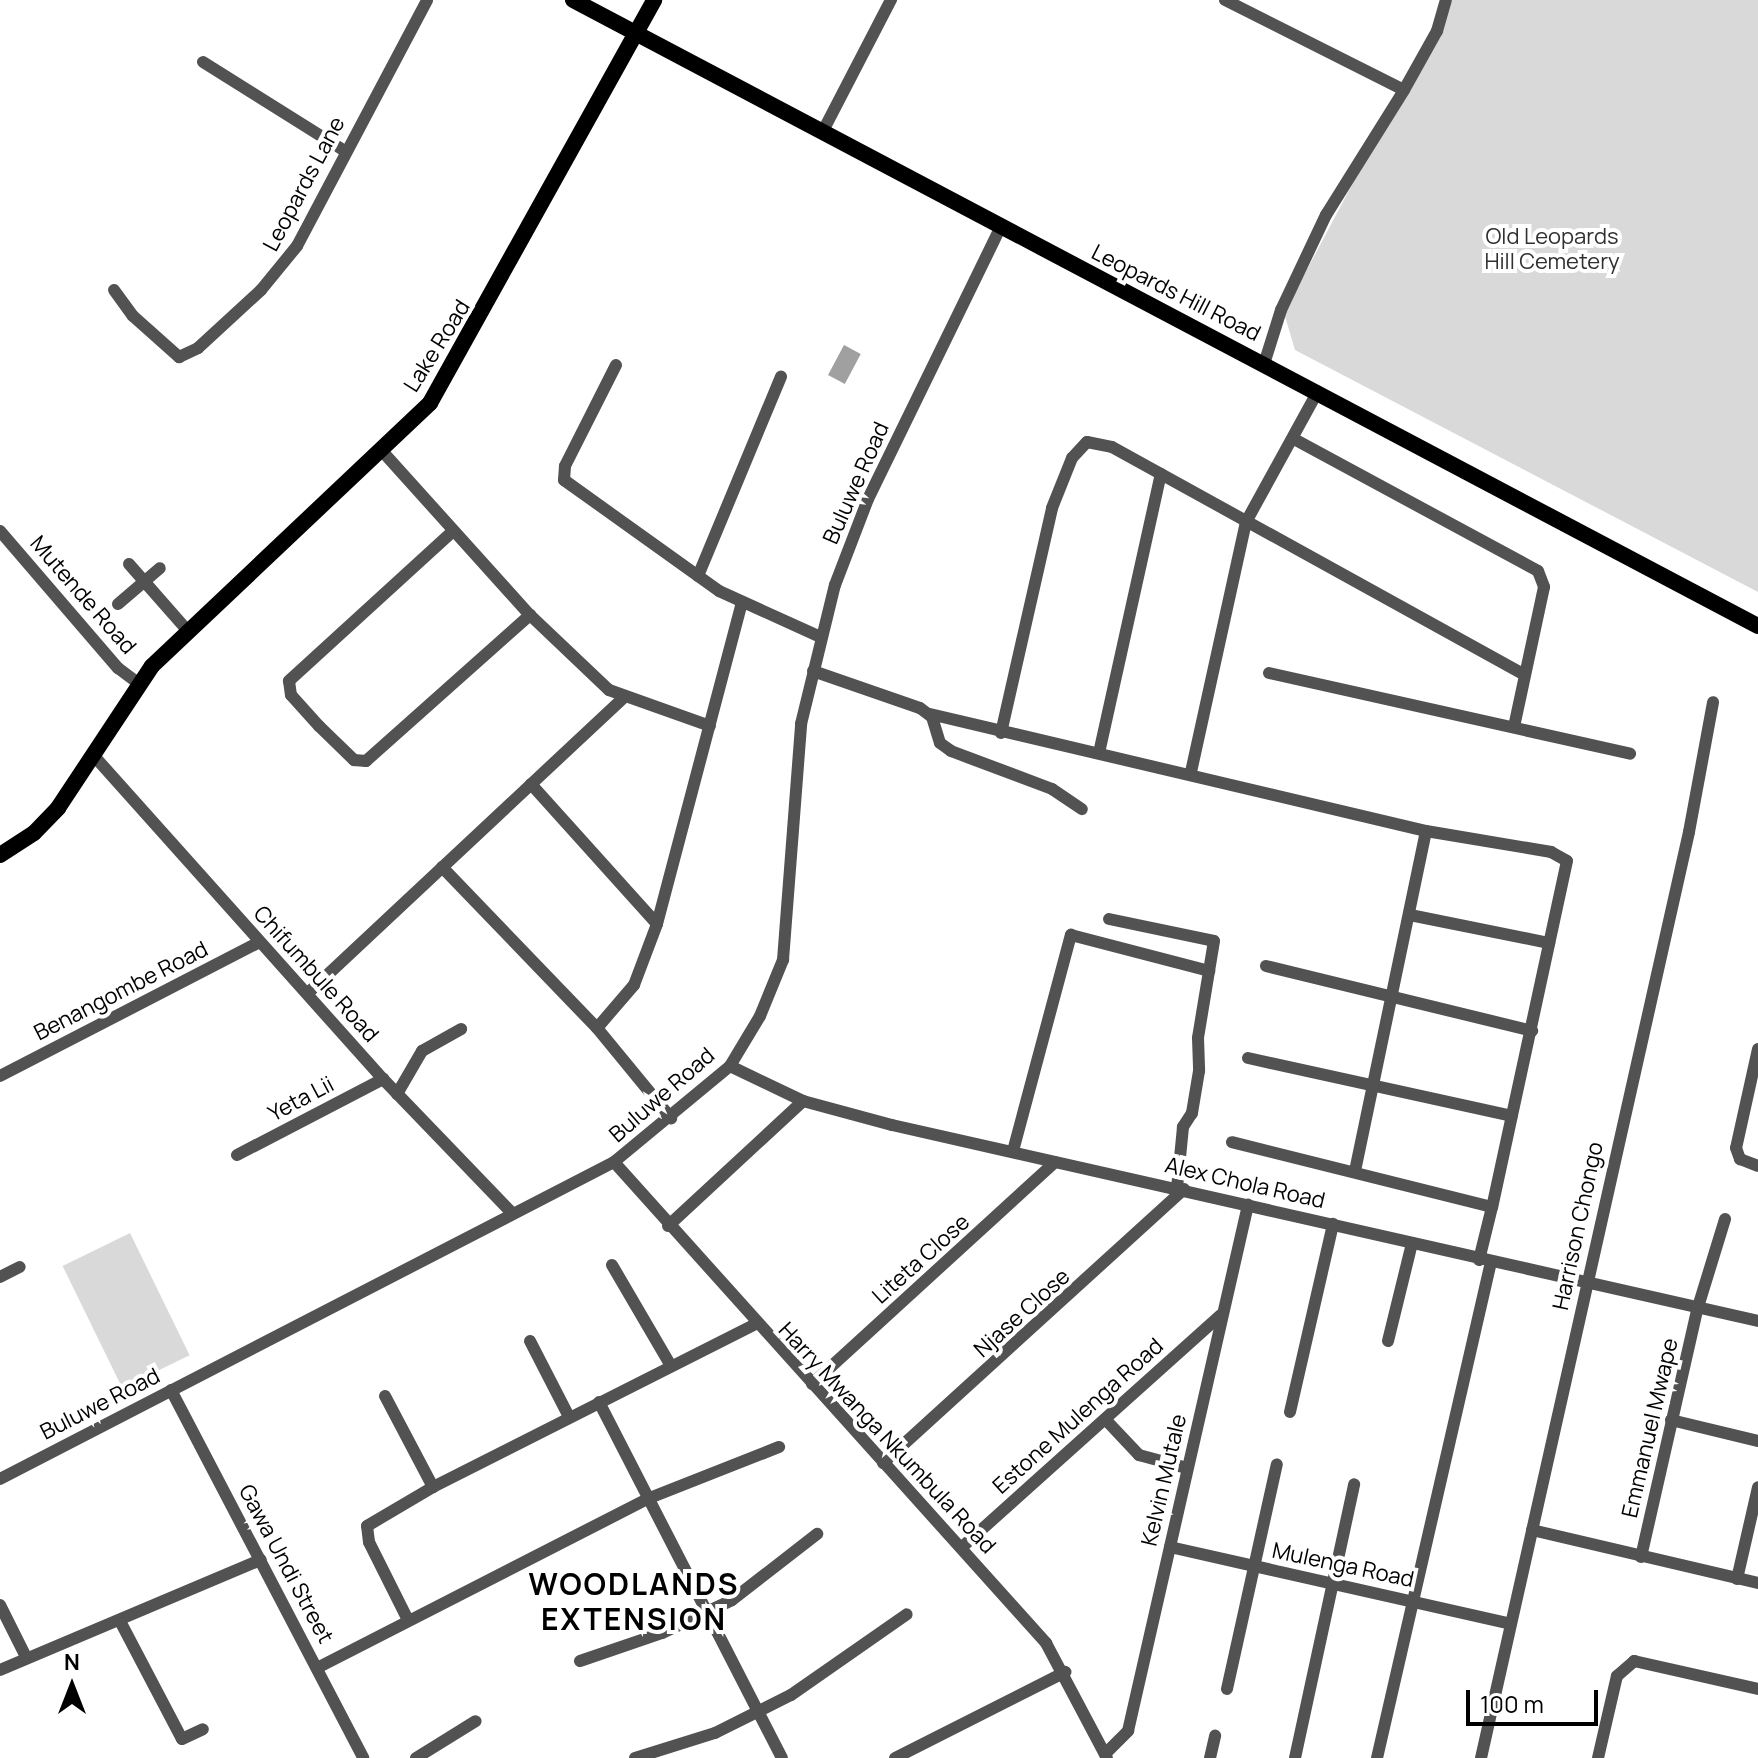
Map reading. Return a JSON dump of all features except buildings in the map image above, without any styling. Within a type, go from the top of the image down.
[{"type":"main road","name":"Leopards Hill Road","points":[[573,0],[1758,626]]},
{"type":"main road","points":[[605,18],[623,21],[652,3]]},
{"type":"main road","points":[[652,3],[652,25],[666,49]]},
{"type":"main road","name":"Lake Road","points":[[0,855],[46,821],[95,757],[138,683],[187,630],[383,452],[430,403],[453,368],[652,3]]},
{"type":"main road","points":[[605,18],[619,34],[620,61],[644,49],[666,49]]},
{"type":"street","name":"Leopards Lane","points":[[114,290],[170,353],[187,355],[282,267],[427,0]]},
{"type":"street","points":[[823,131],[891,0]]},
{"type":"street","points":[[1225,0],[1404,90]]},
{"type":"street","points":[[1264,364],[1281,310],[1326,215],[1437,31],[1446,0]]},
{"type":"street","points":[[203,62],[345,151]]},
{"type":"street","name":"Buluwe Road","points":[[0,1479],[614,1162],[671,1118],[730,1066],[770,996],[785,948],[792,803],[818,636],[868,499],[1000,228]]},
{"type":"street","points":[[616,365],[580,432],[564,480],[698,576],[742,602],[818,636]]},
{"type":"street","points":[[698,576],[781,377]]},
{"type":"street","points":[[1191,772],[1246,522],[1318,391]]},
{"type":"street","points":[[1294,439],[1538,571],[1544,587],[1514,727]]},
{"type":"street","points":[[1001,733],[1052,508],[1072,458],[1087,442],[1099,442],[1161,474],[1523,674]]},
{"type":"street","points":[[383,452],[530,615],[609,690],[623,698],[710,726]]},
{"type":"street","points":[[1099,753],[1161,474]]},
{"type":"street","name":"Mutende Road","points":[[0,531],[118,668],[138,683]]},
{"type":"street","points":[[452,532],[289,681],[291,695],[319,726],[354,760],[366,761],[530,615]]},
{"type":"street","points":[[129,564],[187,630]]},
{"type":"street","points":[[118,604],[160,568]]},
{"type":"street","points":[[597,1028],[634,985],[657,924],[742,602]]},
{"type":"street","points":[[813,671],[892,696],[930,714],[1001,733],[1191,772],[1426,831],[1561,855],[1567,873],[1492,1207],[1466,1368],[1377,1758]]},
{"type":"street","points":[[1269,673],[1630,754]]},
{"type":"street","points":[[308,993],[623,698]]},
{"type":"street","name":"Harrison Chongo","points":[[1481,1758],[1507,1623],[1532,1530],[1689,832],[1713,702]]},
{"type":"street","points":[[930,714],[937,738],[951,751],[1052,789],[1082,809]]},
{"type":"street","name":"Chifumbule Road","points":[[95,757],[383,1079],[512,1213]]},
{"type":"street","points":[[531,784],[657,924]]},
{"type":"street","points":[[1355,1171],[1426,831]]},
{"type":"street","points":[[442,867],[597,1028],[671,1118]]},
{"type":"street","points":[[1410,915],[1549,943]]},
{"type":"street","points":[[1109,919],[1214,941],[1198,1038],[1199,1071],[1192,1113],[1183,1127],[1181,1189]]},
{"type":"street","points":[[1013,1151],[1071,935],[1209,971]]},
{"type":"street","name":"Benangombe Road","points":[[0,1076],[260,942]]},
{"type":"street","points":[[1266,966],[1532,1031]]},
{"type":"street","points":[[397,1094],[422,1051],[461,1029]]},
{"type":"street","points":[[1758,1049],[1736,1148],[1740,1159],[1758,1166]]},
{"type":"street","points":[[1248,1058],[1512,1116]]},
{"type":"street","name":"Alex Chola Road","points":[[730,1066],[803,1101],[1055,1162],[1758,1321]]},
{"type":"street","name":"Yeta Lii","points":[[237,1155],[383,1079]]},
{"type":"street","points":[[668,1226],[803,1101]]},
{"type":"street","points":[[1232,1142],[1492,1207]]},
{"type":"street","name":"Harry Mwanga Nkumbula Road","points":[[614,1162],[755,1324],[961,1548],[1065,1672],[1106,1756]]},
{"type":"street","name":"Liteta Close","points":[[812,1384],[1055,1162]]},
{"type":"street","name":"Njase Close","points":[[883,1463],[1181,1189]]},
{"type":"street","name":"Kelvin Mutale","points":[[1106,1756],[1127,1735],[1248,1205]]},
{"type":"street","name":"Emmanuel Mwape","points":[[1641,1557],[1698,1307],[1725,1219]]},
{"type":"street","points":[[1290,1412],[1333,1224]]},
{"type":"street","points":[[1388,1341],[1412,1243]]},
{"type":"street","points":[[612,1265],[671,1366]]},
{"type":"street","points":[[0,1277],[20,1267]]},
{"type":"street","name":"Estone Mulenga Road","points":[[961,1548],[1222,1314]]},
{"type":"street","points":[[407,1618],[366,1528],[433,1487],[755,1324]]},
{"type":"street","points":[[530,1341],[569,1417]]},
{"type":"street","name":"Gawa Undi Street","points":[[171,1390],[363,1758]]},
{"type":"street","points":[[385,1396],[433,1487]]},
{"type":"street","points":[[599,1402],[782,1758]]},
{"type":"street","points":[[1105,1419],[1139,1455],[1187,1468]]},
{"type":"street","points":[[1671,1420],[1758,1441]]},
{"type":"street","points":[[317,1668],[407,1618],[647,1499],[779,1447]]},
{"type":"street","points":[[1227,1689],[1277,1464]]},
{"type":"street","points":[[1295,1758],[1354,1484]]},
{"type":"street","points":[[1737,1579],[1758,1487]]},
{"type":"street","points":[[1532,1530],[1758,1583]]},
{"type":"street","points":[[580,1661],[706,1613],[747,1592],[817,1534]]},
{"type":"street","name":"Mulenga Road","points":[[1170,1547],[1507,1623]]},
{"type":"street","points":[[0,1670],[261,1560]]},
{"type":"street","points":[[0,1605],[26,1657]]},
{"type":"street","points":[[635,1758],[708,1736],[757,1712],[806,1686],[907,1614]]},
{"type":"street","points":[[120,1621],[182,1739],[203,1729]]},
{"type":"street","points":[[1598,1758],[1617,1676],[1634,1661],[1758,1689]]},
{"type":"street","points":[[895,1758],[1065,1672]]},
{"type":"street","points":[[416,1758],[476,1721]]},
{"type":"street","points":[[1210,1758],[1215,1736]]},
{"type":"green space","name":"Old Leopards Hill Cemetery","points":[[1450,0],[1758,0],[1758,592],[1295,350],[1284,313]]},
{"type":"green space","points":[[130,1233],[190,1355],[122,1388],[63,1266]]},
{"type":"shaded area","points":[[844,345],[861,354],[845,384],[828,375]]},
{"type":"district","name":"WOODLANDS EXTENSION","points":[[634,1601]]}]
